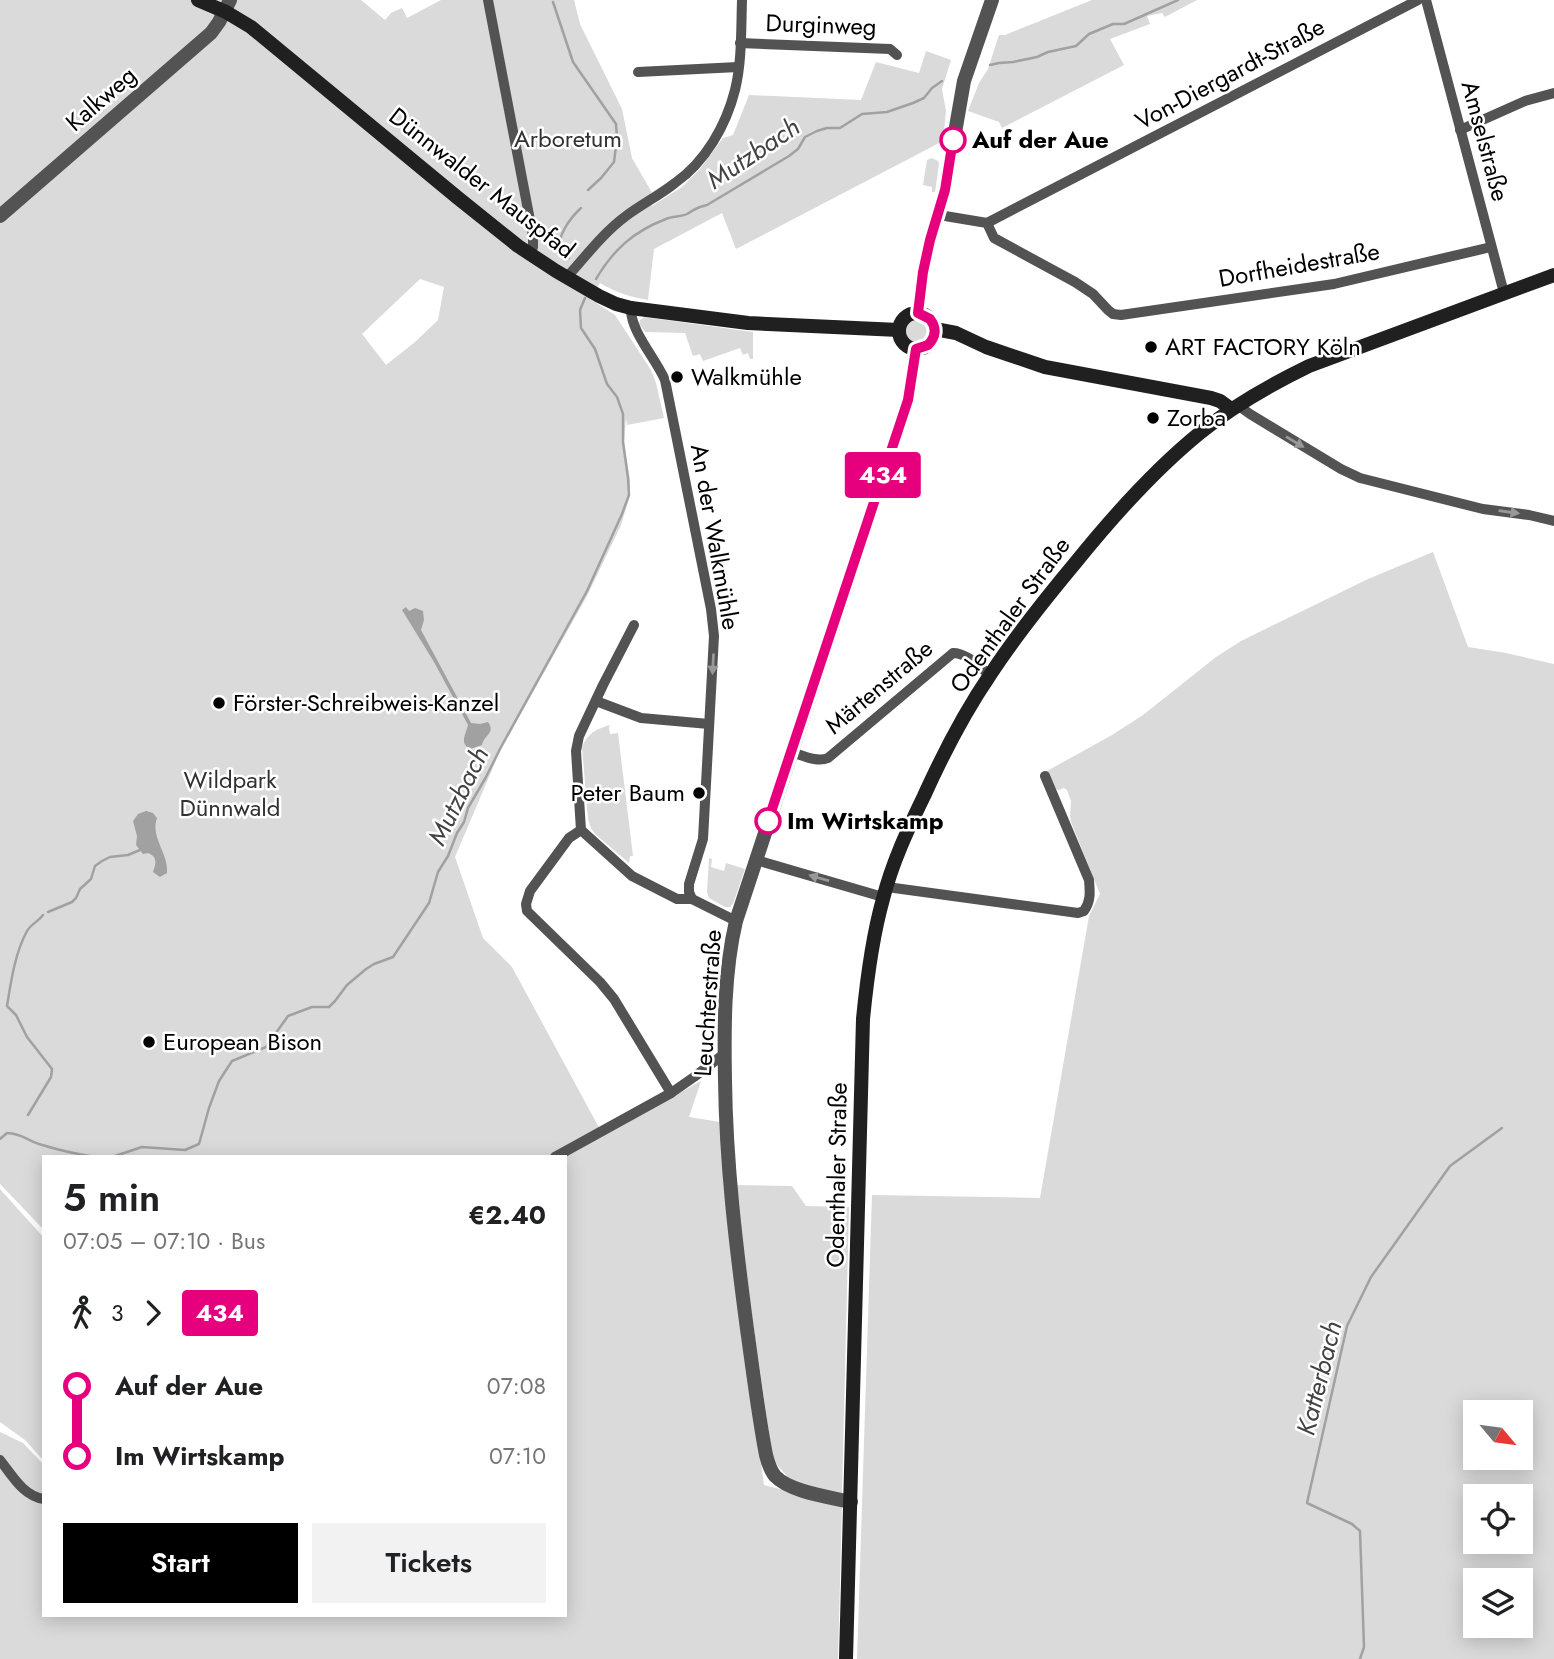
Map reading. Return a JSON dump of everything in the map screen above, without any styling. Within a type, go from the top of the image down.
[{"type":"main road","name":"Dünnwalder Mauspfad","points":[[198,0],[228,6],[458,198],[530,254],[616,304],[748,323],[899,330]]},
{"type":"main road","name":"Odenthaler Straße","points":[[846,1659],[863,1018],[867,978],[885,892],[911,822],[939,764],[990,675],[1048,596],[1139,489],[1178,451],[1236,406],[1309,366],[1554,275]]},
{"type":"main road","points":[[918,313],[930,319],[935,330],[928,345],[916,349],[906,346],[899,330],[908,315],[918,313]]},
{"type":"main road","points":[[935,330],[956,333],[1037,365],[1211,398],[1236,406]]},
{"type":"street","points":[[488,0],[533,236],[530,254]]},
{"type":"street","points":[[567,277],[605,233],[628,214],[678,182],[712,144],[726,117],[735,89],[742,0]]},
{"type":"street","points":[[918,313],[923,272],[945,190],[964,81],[992,0]]},
{"type":"street","name":"Von-Diergardt-Straße","points":[[987,223],[1418,0]]},
{"type":"street","name":"Amselstraße","points":[[1426,0],[1504,293]]},
{"type":"street","name":"Kalkweg","points":[[0,216],[197,46],[211,33],[228,6]]},
{"type":"street","name":"Durginweg","points":[[740,43],[890,49],[897,55]]},
{"type":"street","points":[[638,72],[738,67]]},
{"type":"street","points":[[1460,130],[1525,101],[1554,93]]},
{"type":"street","points":[[939,215],[987,223]]},
{"type":"street","name":"Dorfheidestraße","points":[[987,223],[994,238],[1075,282],[1093,294],[1113,314],[1121,315],[1334,284],[1491,247]]},
{"type":"street","name":"An der Walkmühle","points":[[631,308],[630,318],[659,365],[665,380],[711,609],[714,636],[703,839],[689,884],[692,899]]},
{"type":"street","name":"Leuchterstraße","points":[[851,1502],[787,1485],[777,1478],[770,1468],[766,1455],[738,1267],[730,1191],[724,1054],[729,964],[736,921],[908,400],[916,349]]},
{"type":"street","points":[[1236,406],[1341,470],[1360,478],[1483,509],[1554,521]]},
{"type":"street","points":[[634,625],[579,736],[576,751],[581,830],[632,876],[677,899],[692,899],[736,921]]},
{"type":"street","name":"Märtenstraße","points":[[791,752],[823,760],[828,758],[953,653],[964,655],[990,675]]},
{"type":"street","points":[[596,701],[641,718],[709,724]]},
{"type":"street","points":[[756,860],[885,892],[1078,913],[1088,906],[1089,880],[1045,776]]},
{"type":"street","points":[[581,830],[569,838],[530,891],[527,911],[614,999],[671,1093]]},
{"type":"street","points":[[559,1155],[671,1093],[724,1054]]},
{"type":"street","points":[[0,1460],[26,1492],[42,1499]]},
{"type":"green space","points":[[0,0],[361,0],[385,20],[391,13],[402,8],[407,18],[441,0],[574,0],[580,24],[622,109],[632,158],[651,191],[652,206],[682,187],[700,169],[723,138],[733,135],[749,95],[861,100],[876,62],[919,73],[926,51],[951,60],[942,89],[946,111],[943,141],[736,249],[722,213],[654,249],[648,300],[623,294],[600,283],[590,299],[615,315],[651,370],[664,418],[627,425],[626,418],[624,443],[630,495],[621,525],[587,596],[500,751],[455,857],[483,938],[512,967],[603,1135],[701,1081],[689,1117],[720,1122],[724,1185],[764,1485],[842,1505],[838,1659],[0,1659],[0,1432],[23,1443],[42,1463],[42,1617],[567,1617],[567,1155],[42,1155],[42,1228],[0,1184]],"holes":[[[420,279],[444,287],[438,320],[386,365],[362,334]]]},
{"type":"green space","points":[[1092,0],[1197,0],[1165,17],[1162,13],[1147,16],[1150,24],[1110,39],[1124,65],[1002,128],[999,122],[968,111],[979,83],[988,69],[999,35],[1005,35]]},
{"type":"green space","points":[[932,158],[939,164],[935,192],[932,192],[932,187],[923,185],[927,160]]},
{"type":"green space","points":[[644,317],[753,332],[753,359],[750,359],[748,353],[743,355],[740,348],[703,361],[700,354],[693,356],[685,333],[645,332],[639,324]]},
{"type":"green space","points":[[917,320],[927,327],[928,331],[921,341],[917,342],[907,335],[906,331],[913,321]]},
{"type":"green space","points":[[1433,552],[1468,647],[1554,664],[1554,1659],[857,1659],[872,1195],[1040,1198],[1089,916],[1100,894],[1071,822],[1071,801],[1067,790],[1054,789],[1047,771],[1143,715],[1216,657],[1241,641],[1368,579]]},
{"type":"green space","points":[[610,725],[610,734],[618,733],[633,856],[630,856],[629,863],[595,834],[588,819],[582,747],[593,732]]},
{"type":"green space","points":[[709,858],[712,859],[711,867],[724,871],[726,863],[745,869],[730,907],[709,898]]},
{"type":"green space","points":[[733,1185],[792,1186],[806,1206],[849,1207],[842,1495],[792,1482],[773,1460]]},
{"type":"green space","points":[[0,1189],[42,1236],[42,1459],[25,1440],[0,1422]]},
{"type":"shaded area","points":[[406,607],[409,611],[415,608],[423,611],[421,630],[471,723],[488,722],[491,729],[482,745],[470,749],[465,744],[468,725],[402,610]]},
{"type":"shaded area","points":[[146,811],[157,818],[156,832],[167,866],[167,873],[160,877],[153,872],[155,859],[148,853],[143,854],[136,845],[137,836],[133,821],[138,814]]},
{"type":"waterway","name":"Mutzbach","points":[[990,65],[1037,57],[1076,46],[1089,34],[1113,24],[1124,24],[1178,0]]},
{"type":"waterway","points":[[553,2],[573,62],[616,124],[614,162],[588,190]]},
{"type":"waterway","name":"Mutzbach","points":[[596,279],[617,250],[644,229],[707,205],[789,156],[798,149],[805,137],[817,131],[840,128],[862,114],[887,112],[913,103],[924,98],[942,81]]},
{"type":"waterway","points":[[569,258],[559,252],[560,240],[569,222],[581,208]]},
{"type":"waterway","name":"Mutzbach","points":[[118,1155],[142,1147],[185,1150],[199,1144],[219,1081],[232,1061],[266,1047],[288,1016],[312,1007],[329,1007],[347,985],[366,969],[393,957],[429,903],[438,872],[464,822],[468,808],[587,591],[629,495],[623,414],[617,397],[607,384],[595,349],[581,328],[580,310],[585,298]]},
{"type":"waterway","points":[[48,912],[72,902],[80,889],[91,879],[95,866],[102,861],[140,850]]},
{"type":"waterway","points":[[28,1115],[51,1077],[52,1069],[7,1006],[19,948],[29,929],[43,915]]},
{"type":"waterway","name":"Katterbach","points":[[1360,1659],[1364,1647],[1360,1531],[1352,1524],[1307,1503],[1347,1326],[1371,1277],[1450,1166],[1502,1128]]},
{"type":"waterway","name":"Mutzbach","points":[[0,1139],[7,1133],[13,1134],[46,1146],[84,1155]]},
{"type":"bus line","name":"434","points":[[768,821],[908,400],[916,349],[928,345],[934,335],[935,330],[930,319],[918,313],[919,301],[930,240],[945,190],[953,140]]},
{"type":"place","name":"Auf der Aue","points":[[953,140]]},
{"type":"place","name":"ART FACTORY Köln","points":[[1151,347]]},
{"type":"place","name":"Walkmühle","points":[[677,377]]},
{"type":"place","name":"Zorba","points":[[1153,418]]},
{"type":"place","name":"Förster-Schreibweis-Kanzel","points":[[219,703]]},
{"type":"place","name":"Peter Baum","points":[[699,793]]},
{"type":"place","name":"Im Wirtskamp","points":[[768,821]]},
{"type":"place","name":"European Bison","points":[[149,1042]]},
{"type":"park label","name":"Arboretum","points":[[568,139]]},
{"type":"park label","name":"Wildpark Dünnwald","points":[[230,794]]}]
